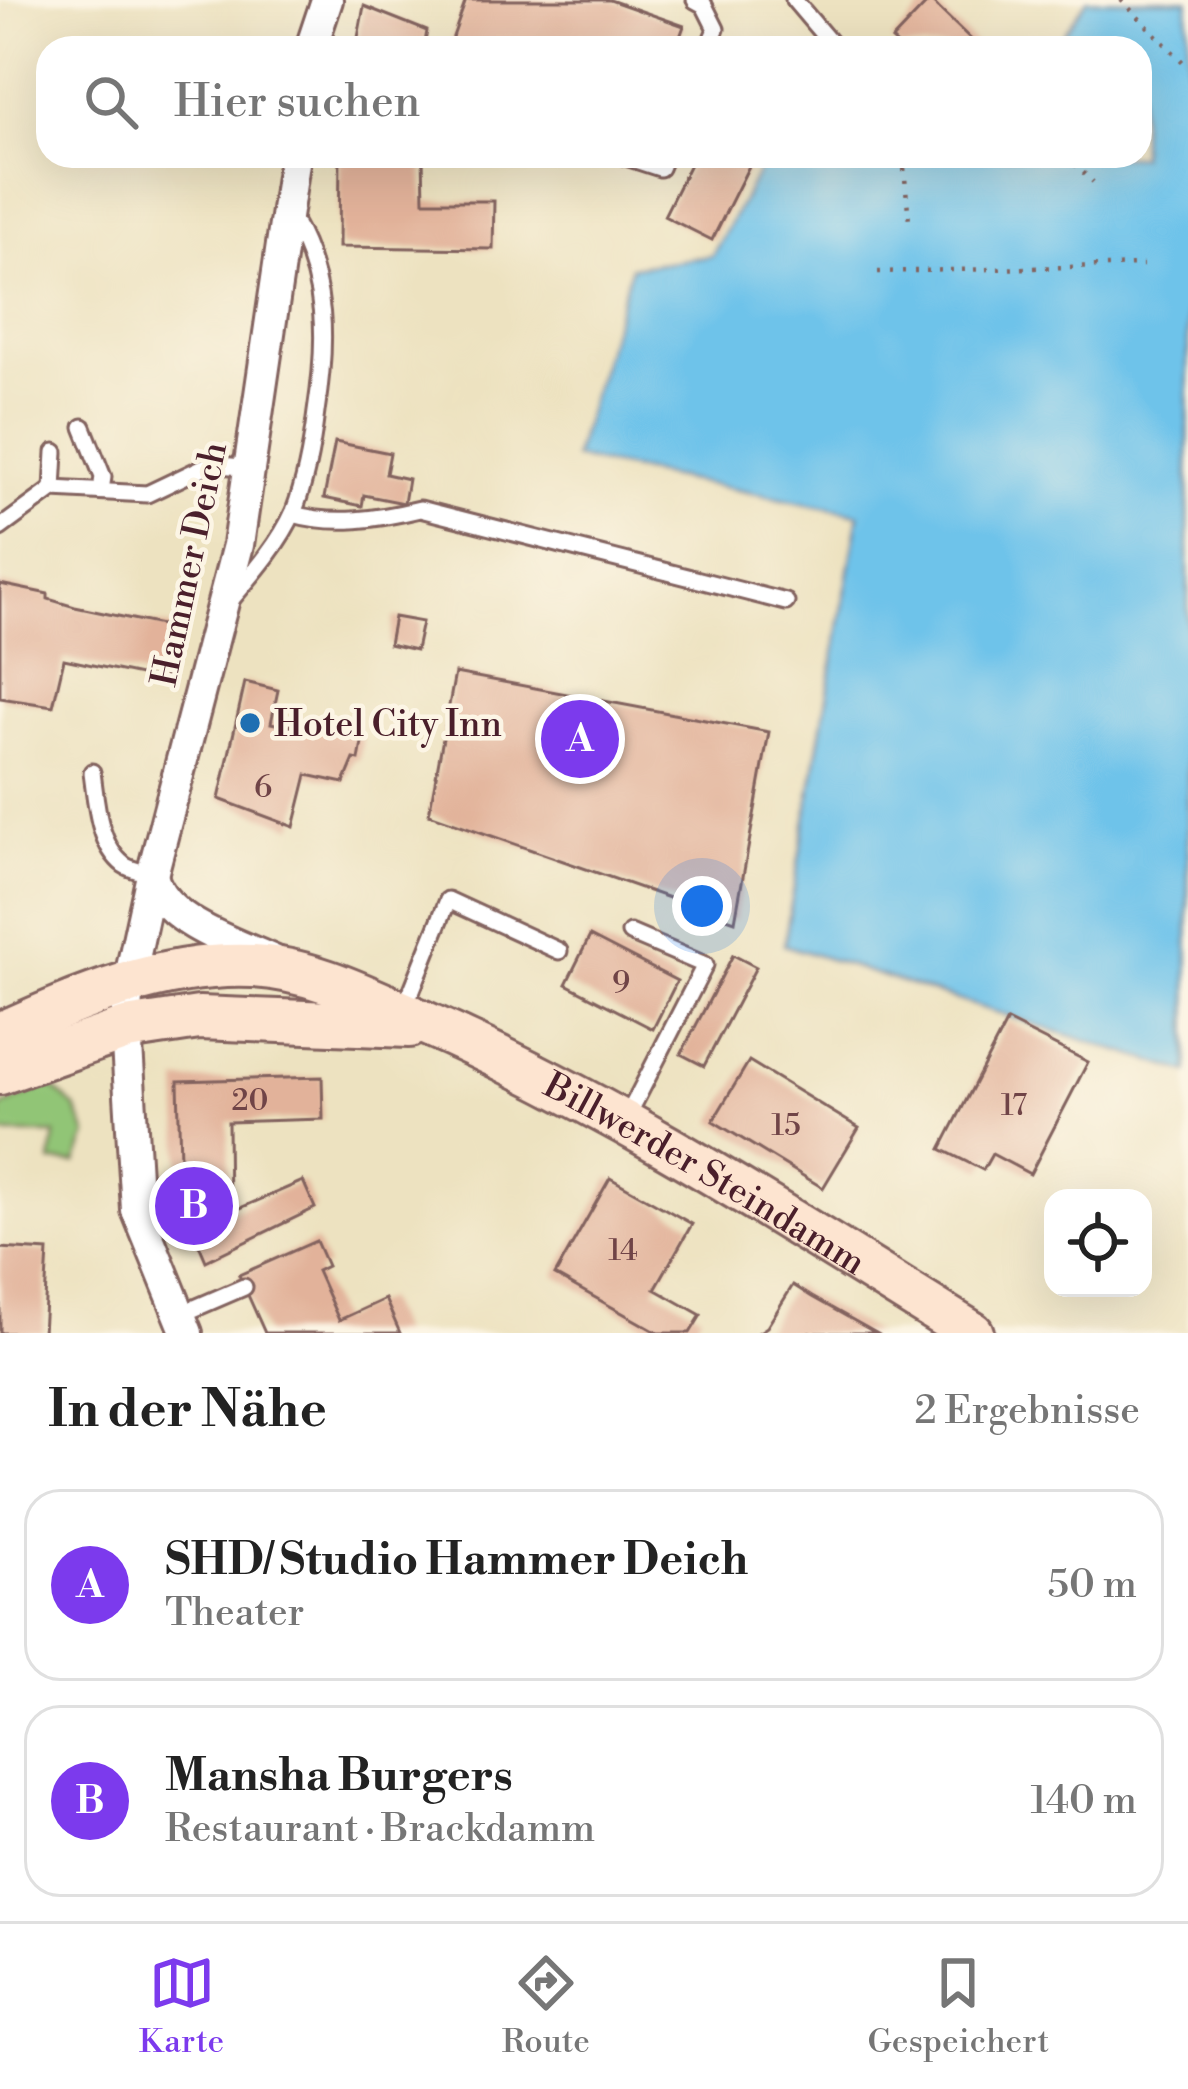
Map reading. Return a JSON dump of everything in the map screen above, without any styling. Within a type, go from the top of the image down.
[{"type":"main road","name":"Billwerder Steindamm","points":[[0,1034],[129,982],[208,967],[295,972],[531,1071],[972,1333]]},
{"type":"main road","name":"Billwerder Steindamm","points":[[0,1073],[126,1029],[199,1018],[418,1020]]},
{"type":"street","points":[[315,36],[327,0]]},
{"type":"street","name":"Hammer Deich","points":[[183,1324],[137,1210],[126,1029],[129,982],[152,875],[224,608],[252,469],[293,168]]},
{"type":"street","points":[[152,875],[173,908],[295,972]]},
{"type":"lane","points":[[694,0],[704,4],[716,29],[713,36]]},
{"type":"lane","points":[[794,0],[825,36]]},
{"type":"lane","points":[[224,608],[293,514],[308,461],[325,355],[320,285],[310,254],[286,210]]},
{"type":"lane","points":[[83,428],[103,477],[101,490]]},
{"type":"lane","points":[[53,489],[55,452]]},
{"type":"lane","points":[[0,528],[53,489],[147,494],[210,464],[252,469]]},
{"type":"lane","points":[[293,514],[316,521],[384,518],[420,509],[786,602]]},
{"type":"lane","points":[[92,772],[97,810],[109,845],[125,866],[152,875]]},
{"type":"lane","points":[[418,1020],[448,900],[559,951]]},
{"type":"lane","points":[[625,1123],[706,965],[630,933]]},
{"type":"lane","points":[[183,1324],[244,1286]]},
{"type":"path","points":[[1121,0],[1188,67]]},
{"type":"path","points":[[904,168],[909,221]]},
{"type":"path","points":[[1078,168],[1093,182]]},
{"type":"path","points":[[878,272],[1143,265]]},
{"type":"green space","points":[[49,1084],[76,1108],[87,1135],[76,1163],[51,1162],[55,1134],[0,1134],[0,1108]]},
{"type":"water","points":[[1087,0],[1188,0],[1188,1073],[784,945],[859,514],[574,458],[631,267],[712,256],[760,168],[1152,168],[1152,36],[1062,36]]},
{"type":"building","points":[[466,0],[610,0],[684,26],[680,36],[453,36]]},
{"type":"building","points":[[930,0],[968,36],[896,36]]},
{"type":"building","points":[[364,6],[427,31],[426,36],[358,36]]},
{"type":"building","points":[[340,168],[423,168],[424,201],[494,201],[493,249],[339,247]]},
{"type":"building","points":[[688,168],[748,168],[712,240],[664,216]]},
{"type":"building","points":[[335,442],[390,453],[386,474],[408,479],[404,503],[364,495],[362,506],[324,498]]},
{"type":"building","points":[[0,584],[48,594],[48,599],[75,607],[175,628],[164,680],[64,659],[53,706],[0,698]]},
{"type":"building","points":[[394,617],[422,622],[416,650],[389,644]]},
{"type":"building","points":[[455,673],[769,732],[735,921],[429,814]]},
{"type":"building","points":[[245,682],[278,690],[271,723],[290,727],[291,722],[363,737],[359,760],[354,759],[344,783],[307,775],[294,827],[219,799]]},
{"type":"building","points":[[590,936],[677,981],[653,1029],[566,984]]},
{"type":"building","points":[[733,955],[756,967],[704,1066],[681,1054]]},
{"type":"building","points":[[1007,1021],[1088,1062],[1030,1174],[992,1154],[983,1170],[941,1149]]},
{"type":"building","points":[[749,1061],[859,1128],[823,1188],[713,1121]]},
{"type":"building","points":[[322,1077],[323,1119],[228,1122],[229,1213],[303,1181],[315,1208],[206,1261],[181,1202],[178,1081]]},
{"type":"building","points":[[610,1178],[692,1224],[655,1289],[701,1315],[690,1333],[658,1333],[555,1275]]},
{"type":"building","points":[[316,1241],[327,1266],[317,1271],[339,1320],[385,1299],[400,1333],[265,1333],[239,1275]]},
{"type":"building","points":[[0,1248],[48,1251],[43,1333],[0,1333]]},
{"type":"building","points":[[793,1285],[876,1333],[758,1333],[767,1327]]},
{"type":"place","name":"Hotel City Inn","points":[[250,723]]},
{"type":"place","name":"SHD/ Studio Hammer Deich","points":[[580,739]]},
{"type":"place","name":"Mansha Burgers","points":[[194,1206]]}]
